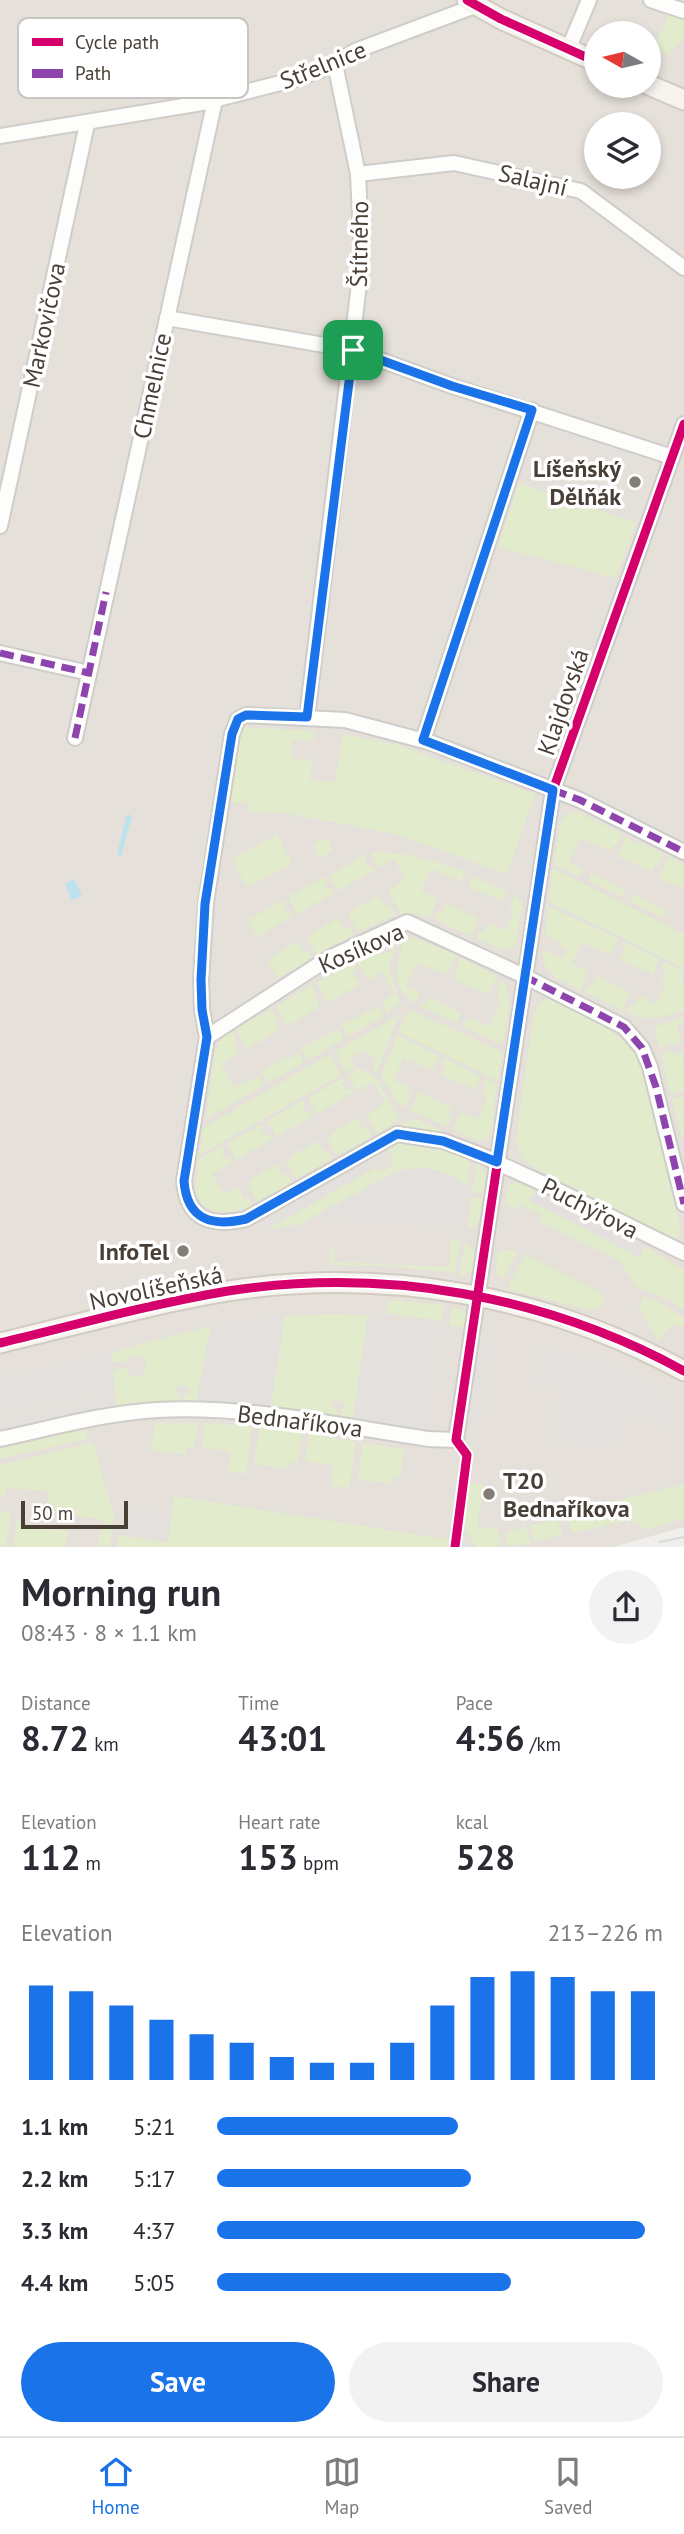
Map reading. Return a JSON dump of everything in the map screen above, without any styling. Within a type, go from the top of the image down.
[{"type":"street","points":[[568,50],[589,0]]},
{"type":"street","points":[[651,0],[684,11]]},
{"type":"street","points":[[471,3],[584,57]]},
{"type":"street","name":"Střelnice","points":[[248,91],[300,78],[335,64],[355,51],[471,3]]},
{"type":"street","name":"Štítného","points":[[307,717],[353,350],[363,240],[358,174],[335,64]]},
{"type":"street","points":[[662,91],[684,100]]},
{"type":"street","name":"Střelnice","points":[[0,136],[87,124],[223,98]]},
{"type":"street","name":"Chmelnice","points":[[75,738],[215,100]]},
{"type":"street","name":"Markovičova","points":[[0,526],[87,124]]},
{"type":"street","name":"Salajní","points":[[358,174],[454,163],[581,191],[684,268]]},
{"type":"street","points":[[167,318],[353,350],[452,386],[671,457]]},
{"type":"street","points":[[423,740],[532,410]]},
{"type":"street","name":"Klajdovská","points":[[478,1295],[553,790],[684,424]]},
{"type":"street","points":[[0,653],[89,673]]},
{"type":"street","points":[[207,1037],[201,990],[203,928],[232,734],[238,719],[246,715],[345,720],[423,740],[580,800],[684,852]]},
{"type":"street","name":"Kosíkova","points":[[207,1037],[330,958],[407,922],[524,976]]},
{"type":"street","points":[[524,976],[624,1027],[642,1048],[656,1087],[684,1204]]},
{"type":"street","name":"Puchýřova","points":[[207,1037],[184,1181],[186,1196],[192,1209],[203,1218],[225,1224],[246,1219],[397,1134],[443,1141],[497,1162],[684,1253]]},
{"type":"street","name":"Novolíšeňská","points":[[0,1343],[227,1292],[321,1283],[404,1285],[478,1295],[572,1320],[616,1336],[684,1371]]},
{"type":"street","name":"Bednaříkova","points":[[0,1439],[105,1416],[159,1410],[252,1414],[429,1439],[456,1440],[478,1295]]},
{"type":"shaded area","points":[[0,0],[684,0],[684,1527],[613,1547],[0,1547]]},
{"type":"shaded area","points":[[558,422],[638,452],[634,459],[555,432]]},
{"type":"shaded area","points":[[370,1158],[376,1167],[264,1231],[261,1225]]},
{"type":"shaded area","points":[[426,1168],[445,1173],[467,1186],[461,1226],[311,1218],[404,1169]]},
{"type":"shaded area","points":[[536,1191],[644,1246],[639,1257],[529,1200]]},
{"type":"shaded area","points":[[368,1315],[442,1326],[426,1431],[353,1420]]},
{"type":"shaded area","points":[[285,1316],[270,1409],[196,1403],[211,1326]]},
{"type":"shaded area","points":[[480,1340],[491,1342],[479,1421],[468,1420]]},
{"type":"shaded area","points":[[541,1351],[615,1363],[659,1390],[655,1398],[671,1407],[662,1427],[628,1410],[620,1440],[591,1447],[553,1442],[561,1389],[535,1384]]},
{"type":"shaded area","points":[[107,1353],[113,1406],[0,1433],[0,1422],[100,1399],[99,1391],[0,1413],[0,1379]]},
{"type":"shaded area","points":[[123,1509],[171,1515],[168,1540],[119,1534]]},
{"type":"green space","points":[[670,12],[684,17],[684,35],[680,44],[678,43],[675,49],[672,48],[670,55],[662,51],[662,28]]},
{"type":"green space","points":[[519,483],[636,523],[615,578],[498,547]]},
{"type":"green space","points":[[238,729],[315,731],[314,741],[293,739],[291,757],[295,758],[295,761],[312,760],[310,780],[335,782],[343,734],[397,745],[535,794],[507,874],[395,834],[284,813],[248,812],[248,803],[226,801]]},
{"type":"green space","points":[[577,812],[623,834],[617,846],[613,845],[611,850],[581,839],[569,862],[584,869],[580,877],[554,864],[560,824],[567,813]]},
{"type":"green space","points":[[277,834],[292,864],[247,887],[232,859]]},
{"type":"green space","points":[[627,836],[629,841],[636,844],[637,841],[664,854],[658,866],[655,864],[652,871],[617,856]]},
{"type":"green space","points":[[329,840],[332,850],[325,857],[316,854],[314,842]]},
{"type":"green space","points":[[370,853],[421,858],[465,872],[461,881],[431,869],[421,890],[438,899],[429,917],[415,913],[401,914],[388,892],[405,879],[394,859],[378,868]]},
{"type":"green space","points":[[365,855],[367,859],[364,862],[367,867],[371,865],[374,870],[338,891],[329,876]]},
{"type":"green space","points":[[669,856],[684,864],[684,887],[679,884],[678,887],[659,877]]},
{"type":"green space","points":[[553,868],[684,934],[684,968],[549,902]]},
{"type":"green space","points":[[592,873],[625,890],[622,897],[589,881]]},
{"type":"green space","points":[[473,876],[507,892],[502,901],[468,887]]},
{"type":"green space","points":[[324,877],[328,882],[324,885],[327,890],[331,888],[334,893],[297,914],[288,897]]},
{"type":"green space","points":[[633,894],[667,911],[663,918],[630,901]]},
{"type":"green space","points":[[378,895],[385,906],[389,904],[396,915],[358,932],[348,915]]},
{"type":"green space","points":[[515,895],[523,901],[515,945],[510,949],[499,949],[476,938],[488,923],[505,931],[515,910],[509,907]]},
{"type":"green space","points":[[284,900],[287,905],[283,907],[286,913],[290,911],[293,916],[257,937],[247,920]]},
{"type":"green space","points":[[446,903],[479,919],[471,936],[434,919],[438,911],[442,912]]},
{"type":"green space","points":[[548,906],[619,939],[612,954],[582,943],[572,963],[589,972],[580,990],[559,980],[545,966],[542,949],[562,959],[567,949],[558,945],[560,942],[545,935]]},
{"type":"green space","points":[[338,918],[345,929],[349,927],[354,934],[317,955],[307,938]]},
{"type":"green space","points":[[412,937],[456,955],[447,974],[417,963],[406,986],[420,993],[415,1003],[401,991],[398,974],[404,938]]},
{"type":"green space","points":[[398,939],[389,967],[400,1003],[388,1013],[382,1002],[395,994],[382,972],[368,980],[356,960],[378,949],[382,955],[393,950],[390,943]]},
{"type":"green space","points":[[298,941],[304,952],[308,950],[312,958],[278,978],[268,961]]},
{"type":"green space","points":[[624,942],[660,959],[653,974],[619,960],[625,949],[621,947]]},
{"type":"green space","points":[[461,958],[497,976],[488,994],[454,980]]},
{"type":"green space","points":[[352,962],[357,970],[353,973],[360,984],[328,1003],[317,983]]},
{"type":"green space","points":[[665,962],[684,971],[681,983],[684,985],[684,1010],[655,1017],[641,1017],[626,1012],[630,1005],[634,1006],[639,996],[656,1004],[666,983],[661,980],[666,970],[662,967]]},
{"type":"green space","points":[[597,976],[630,992],[622,1010],[585,992],[589,984],[593,985]]},
{"type":"green space","points":[[501,979],[508,993],[509,1009],[503,1042],[498,1043],[462,1026],[464,1021],[468,1022],[470,1018],[489,1027],[500,1004],[495,1001],[500,991],[496,989]]},
{"type":"green space","points":[[312,985],[320,1007],[287,1026],[276,1006]]},
{"type":"green space","points":[[429,997],[462,1014],[457,1023],[420,1006],[421,1003],[425,1005]]},
{"type":"green space","points":[[545,999],[605,1027],[617,1035],[636,1057],[642,1071],[681,1229],[680,1236],[675,1238],[662,1234],[533,1167],[521,1157],[516,1140],[533,1018],[537,1005]]},
{"type":"green space","points":[[378,1006],[384,1016],[348,1036],[342,1025]]},
{"type":"green space","points":[[272,1009],[278,1019],[274,1021],[279,1030],[247,1049],[236,1029]]},
{"type":"green space","points":[[409,1009],[502,1052],[498,1081],[398,1032]]},
{"type":"green space","points":[[399,1015],[377,1072],[372,1069],[376,1059],[363,1051],[350,1058],[355,1068],[346,1072],[335,1052]]},
{"type":"green space","points":[[684,1017],[684,1022],[677,1025],[681,1042],[660,1048],[655,1031],[657,1026]]},
{"type":"green space","points":[[339,1029],[344,1039],[308,1060],[301,1048]]},
{"type":"green space","points":[[232,1032],[238,1041],[234,1044],[239,1053],[221,1064],[234,1087],[259,1076],[264,1085],[206,1119],[215,1051],[222,1038]]},
{"type":"green space","points":[[397,1035],[440,1056],[433,1070],[403,1059],[394,1080],[411,1088],[406,1107],[397,1103],[381,1075]]},
{"type":"green space","points":[[672,1050],[673,1054],[683,1052],[684,1090],[671,1094],[661,1054]]},
{"type":"green space","points":[[299,1053],[304,1062],[268,1083],[261,1071]]},
{"type":"green space","points":[[330,1054],[341,1075],[199,1155],[203,1128]]},
{"type":"green space","points":[[445,1058],[481,1076],[475,1089],[441,1076]]},
{"type":"green space","points":[[360,1068],[376,1078],[400,1120],[377,1133],[367,1116],[385,1102],[373,1082],[357,1091],[347,1075]]},
{"type":"green space","points":[[343,1078],[345,1081],[342,1083],[346,1090],[350,1088],[353,1093],[317,1114],[308,1098]]},
{"type":"green space","points":[[486,1078],[497,1084],[491,1133],[486,1139],[478,1141],[452,1129],[461,1112],[478,1119],[487,1098],[482,1096]]},
{"type":"green space","points":[[419,1092],[452,1108],[448,1115],[452,1117],[447,1127],[410,1110]]},
{"type":"green space","points":[[683,1096],[684,1138],[682,1138],[672,1099]]},
{"type":"green space","points":[[303,1100],[305,1104],[302,1106],[306,1113],[310,1111],[313,1116],[276,1137],[267,1121]]},
{"type":"green space","points":[[357,1118],[364,1130],[368,1128],[372,1136],[337,1156],[327,1138]]},
{"type":"green space","points":[[414,1118],[445,1132],[443,1135],[391,1130]]},
{"type":"green space","points":[[262,1124],[264,1127],[261,1129],[265,1136],[270,1134],[272,1139],[236,1160],[227,1144]]},
{"type":"green space","points":[[318,1141],[332,1159],[296,1179],[286,1162],[291,1156]]},
{"type":"green space","points":[[399,1143],[435,1147],[471,1158],[467,1186],[455,1177],[434,1169],[388,1176],[303,1223],[264,1231],[376,1167],[380,1172],[394,1164],[388,1147]]},
{"type":"green space","points":[[222,1146],[224,1150],[221,1152],[225,1159],[230,1157],[233,1162],[212,1174],[224,1194],[237,1187],[244,1199],[248,1197],[252,1205],[235,1211],[209,1209],[198,1197],[196,1184],[199,1159]]},
{"type":"green space","points":[[477,1162],[486,1176],[486,1194],[472,1192]]},
{"type":"green space","points":[[277,1164],[283,1175],[287,1174],[292,1182],[257,1202],[247,1184]]},
{"type":"green space","points":[[521,1183],[536,1191],[530,1201],[639,1256],[644,1246],[684,1270],[684,1310],[670,1300],[636,1287],[621,1262],[539,1221],[542,1215],[519,1204],[516,1210],[505,1204],[508,1185]]},
{"type":"green space","points":[[472,1197],[486,1199],[480,1221],[467,1228]]},
{"type":"green space","points":[[451,1239],[460,1240],[455,1273],[387,1266],[329,1265],[330,1250],[335,1249],[334,1262],[449,1267]]},
{"type":"green space","points":[[465,1242],[474,1250],[476,1264],[471,1272],[459,1277]]},
{"type":"green space","points":[[505,1250],[518,1251],[503,1279],[496,1273],[498,1253]]},
{"type":"green space","points":[[525,1254],[600,1292],[605,1303],[589,1310],[507,1289]]},
{"type":"green space","points":[[643,1297],[657,1301],[684,1318],[684,1326],[672,1325],[659,1342],[638,1307],[642,1305]]},
{"type":"green space","points":[[389,1300],[444,1305],[442,1321],[386,1313]]},
{"type":"green space","points":[[452,1307],[464,1311],[468,1318],[467,1328],[449,1326]]},
{"type":"green space","points":[[368,1315],[353,1420],[339,1419],[341,1409],[345,1409],[345,1402],[332,1400],[332,1408],[337,1408],[336,1418],[270,1409],[285,1316]]},
{"type":"green space","points":[[211,1326],[196,1403],[183,1403],[184,1394],[189,1394],[190,1387],[177,1386],[179,1403],[117,1406],[113,1370],[128,1368],[128,1375],[144,1376],[146,1358],[129,1355],[128,1361],[112,1363],[112,1352]]},
{"type":"green space","points":[[155,1423],[198,1423],[194,1448],[187,1447],[185,1455],[151,1450]]},
{"type":"green space","points":[[205,1423],[252,1426],[246,1474],[228,1471],[230,1451],[202,1447]]},
{"type":"green space","points":[[260,1427],[302,1433],[298,1463],[290,1462],[288,1469],[254,1464]]},
{"type":"green space","points":[[75,1431],[87,1431],[87,1439],[0,1459],[0,1449]]},
{"type":"green space","points":[[309,1434],[356,1442],[349,1488],[331,1486],[333,1466],[305,1461]]},
{"type":"green space","points":[[91,1443],[114,1516],[110,1547],[97,1547],[103,1520],[47,1512],[49,1491],[6,1488],[5,1495],[0,1495],[0,1465]]},
{"type":"green space","points":[[363,1443],[404,1449],[400,1478],[392,1477],[391,1484],[358,1479]]},
{"type":"green space","points":[[468,1483],[484,1484],[477,1526],[498,1529],[498,1547],[476,1547],[462,1525]]},
{"type":"green space","points":[[684,1484],[684,1519],[647,1529],[629,1520],[572,1533],[567,1514],[569,1513]]},
{"type":"green space","points":[[174,1496],[452,1540],[451,1547],[116,1547],[118,1535],[168,1543]]},
{"type":"green space","points":[[0,1511],[11,1513],[6,1547],[0,1547]]},
{"type":"green space","points":[[558,1519],[562,1535],[534,1542],[530,1526]]},
{"type":"green space","points":[[16,1521],[24,1522],[24,1525],[68,1531],[65,1547],[13,1547]]},
{"type":"green space","points":[[526,1527],[530,1543],[508,1547],[505,1532]]},
{"type":"water","points":[[127,814],[132,816],[121,856],[117,855]]},
{"type":"water","points":[[74,879],[82,896],[72,900],[65,884]]},
{"type":"tram line","points":[[660,1542],[684,1537]]},
{"type":"marked path","points":[[75,738],[106,592]]},
{"type":"marked path","points":[[0,653],[89,673]]},
{"type":"marked path","points":[[553,790],[580,800],[684,852]]},
{"type":"marked path","points":[[524,976],[624,1027],[642,1048],[656,1087],[684,1204]]},
{"type":"cycle path","points":[[467,0],[501,19],[584,56]]},
{"type":"cycle path","points":[[455,1547],[467,1455],[456,1440],[553,790],[684,424]]},
{"type":"cycle path","points":[[0,1343],[199,1296],[287,1284],[346,1283],[404,1286],[520,1306],[576,1323],[631,1345],[684,1371]]},
{"type":"place","name":"Líšeňský Dělňák","points":[[635,482]]},
{"type":"place","name":"InfoTel","points":[[183,1251]]},
{"type":"place","name":"T20 Bednaříkova","points":[[489,1494]]},
{"type":"route","points":[[353,350],[452,386],[532,410],[423,740],[553,790],[497,1162],[443,1141],[397,1134],[246,1219],[225,1224],[203,1218],[192,1209],[186,1196],[184,1181],[207,1037],[202,1010],[203,928],[217,821],[232,734],[238,719],[246,715],[307,717],[353,350]]}]
